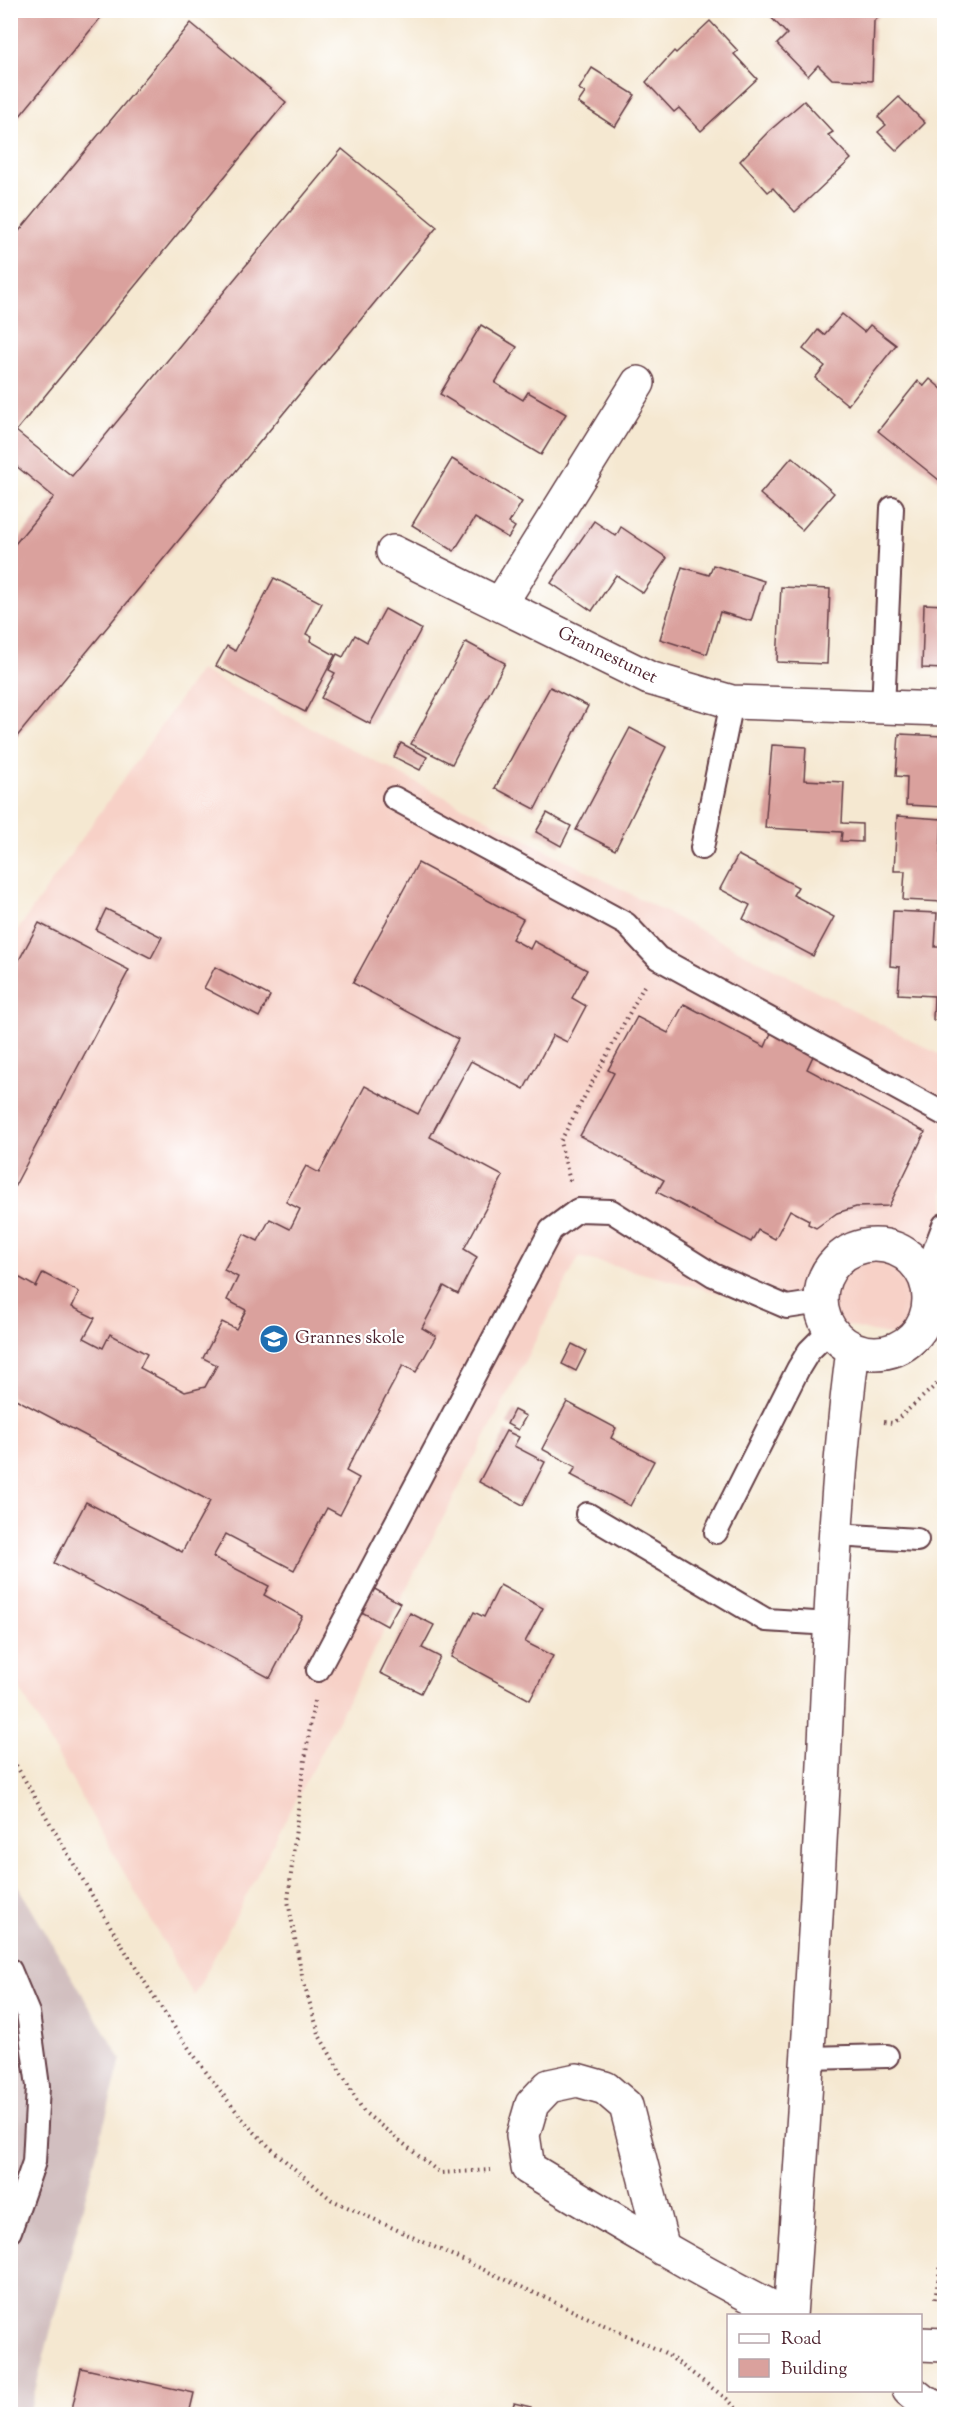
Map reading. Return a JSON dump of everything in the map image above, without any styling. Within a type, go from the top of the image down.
[{"type":"street","points":[[501,603],[639,383]]},
{"type":"street","name":"Grannestunet","points":[[393,552],[650,678],[732,702],[945,709]]},
{"type":"street","points":[[789,2314],[809,2058],[844,1417],[827,1273],[848,1251],[876,1245],[905,1253],[925,1275],[930,1301],[923,1327],[904,1346],[879,1354],[834,1327]]},
{"type":"street","points":[[663,2249],[626,2106],[605,2088],[578,2080],[549,2086],[532,2104],[523,2135],[528,2168],[663,2249],[709,2276],[785,2314]]},
{"type":"street","points":[[922,2344],[945,2345]]},
{"type":"street","points":[[910,2392],[925,2403],[945,2410]]},
{"type":"lane","points":[[883,708],[892,508]]},
{"type":"lane","points":[[702,848],[732,702]]},
{"type":"lane","points":[[394,798],[626,924],[658,958],[945,1114]]},
{"type":"lane","points":[[318,1670],[551,1230],[578,1210],[611,1211],[713,1275],[834,1327],[809,1351],[798,1369],[716,1532]]},
{"type":"lane","points":[[925,1275],[945,1225]]},
{"type":"lane","points":[[587,1514],[766,1620],[831,1624]]},
{"type":"lane","points":[[836,1535],[917,1540]]},
{"type":"lane","points":[[10,1970],[28,2013],[38,2086],[34,2162],[10,2231]]},
{"type":"lane","points":[[809,2058],[887,2056]]},
{"type":"path","points":[[578,1210],[560,1142],[658,958]]},
{"type":"path","points":[[844,1417],[892,1423],[945,1378]]},
{"type":"path","points":[[318,1670],[300,1792],[288,1901],[303,1981],[320,2037],[364,2112],[440,2173],[528,2168]]},
{"type":"path","points":[[10,1755],[151,1992],[242,2118],[288,2164],[332,2200],[665,2353],[727,2398],[742,2415]]},
{"type":"path","points":[[935,2300],[945,2247]]},
{"type":"shaded area","name":"Grannes skole","points":[[200,670],[944,1057],[944,1345],[872,1332],[579,1257],[194,1996],[11,1673],[10,941]]},
{"type":"shaded area","points":[[10,1873],[121,2059],[29,2414],[10,2414]]},
{"type":"building","points":[[10,10],[107,10],[10,128]]},
{"type":"building","points":[[764,10],[881,10],[882,12],[874,21],[872,81],[832,79],[818,65],[808,76],[777,44],[787,34]]},
{"type":"building","points":[[710,21],[738,51],[734,54],[757,79],[701,131],[679,108],[674,112],[646,82],[674,51],[676,53]]},
{"type":"building","points":[[191,23],[286,102],[16,431],[72,476],[342,149],[437,227],[10,745],[10,550],[54,497],[10,461],[10,242]]},
{"type":"building","points":[[592,68],[635,95],[615,127],[578,103],[585,93],[579,89]]},
{"type":"building","points":[[899,97],[925,123],[897,151],[878,132],[886,125],[878,117]]},
{"type":"building","points":[[804,101],[833,132],[828,135],[851,159],[795,212],[773,188],[768,192],[740,161],[768,132]]},
{"type":"building","points":[[842,314],[864,332],[870,325],[896,345],[848,405],[815,378],[825,366],[803,349],[818,330],[824,335]]},
{"type":"building","points":[[481,325],[517,347],[495,383],[523,400],[528,392],[566,414],[541,455],[440,394]]},
{"type":"building","points":[[930,379],[944,391],[944,484],[878,431],[918,381],[924,386]]},
{"type":"building","points":[[792,457],[834,493],[802,530],[760,494]]},
{"type":"building","points":[[452,459],[522,502],[509,523],[515,527],[508,538],[475,518],[454,551],[412,525]]},
{"type":"building","points":[[594,521],[616,536],[621,527],[667,558],[643,593],[616,575],[592,611],[551,583]]},
{"type":"building","points":[[713,565],[764,581],[751,621],[720,612],[707,654],[660,639],[682,567],[709,575]]},
{"type":"building","points":[[274,578],[322,603],[306,634],[312,637],[310,641],[335,655],[305,712],[216,666],[227,646],[235,651]]},
{"type":"building","points":[[781,587],[830,589],[827,664],[777,662]]},
{"type":"building","points":[[924,604],[944,605],[944,669],[922,668]]},
{"type":"building","points":[[385,609],[421,629],[370,724],[321,698],[335,673],[329,670],[337,654],[343,657],[355,635],[367,642]]},
{"type":"building","points":[[466,642],[505,663],[452,764],[411,744]]},
{"type":"building","points":[[550,687],[588,706],[535,809],[495,788]]},
{"type":"building","points":[[630,728],[666,747],[615,850],[576,830]]},
{"type":"building","points":[[899,734],[943,736],[944,807],[906,805],[907,777],[896,776]]},
{"type":"building","points":[[401,743],[427,757],[420,770],[394,757]]},
{"type":"building","points":[[772,745],[806,747],[804,780],[844,782],[842,823],[862,824],[862,842],[841,841],[842,832],[765,828]]},
{"type":"building","points":[[547,813],[571,826],[561,846],[536,832]]},
{"type":"building","points":[[897,816],[942,819],[940,853],[944,853],[944,902],[903,900],[905,871],[894,871]]},
{"type":"building","points":[[738,855],[798,887],[793,895],[834,917],[813,956],[743,919],[750,905],[720,889]]},
{"type":"building","points":[[418,863],[523,919],[512,939],[530,949],[534,941],[587,970],[572,998],[586,1006],[567,1042],[553,1035],[524,1089],[471,1061],[430,1137],[503,1176],[464,1249],[477,1257],[458,1294],[444,1286],[422,1328],[436,1336],[416,1372],[403,1365],[346,1471],[359,1478],[340,1515],[327,1508],[294,1570],[226,1534],[213,1557],[269,1586],[264,1595],[302,1616],[270,1678],[54,1563],[86,1502],[182,1552],[210,1501],[10,1396],[10,1279],[13,1274],[36,1287],[43,1273],[79,1292],[72,1307],[95,1318],[84,1338],[103,1348],[110,1334],[147,1354],[140,1368],[185,1392],[205,1387],[217,1365],[203,1358],[222,1322],[236,1329],[246,1310],[227,1300],[238,1277],[224,1270],[244,1234],[258,1241],[270,1219],[290,1229],[300,1209],[286,1202],[306,1166],[319,1173],[365,1086],[418,1114],[458,1039],[353,983]]},
{"type":"building","points":[[106,909],[162,937],[151,958],[96,930]]},
{"type":"building","points":[[893,911],[937,913],[935,947],[944,947],[944,1021],[933,1020],[934,996],[898,994],[900,967],[890,966]]},
{"type":"building","points":[[39,923],[129,970],[10,1195],[10,977]]},
{"type":"building","points":[[215,967],[270,996],[259,1017],[204,988]]},
{"type":"building","points":[[684,1004],[765,1047],[771,1033],[813,1056],[807,1069],[925,1132],[889,1206],[856,1207],[837,1213],[816,1228],[808,1224],[809,1220],[790,1210],[775,1239],[758,1230],[751,1242],[657,1192],[664,1180],[580,1136],[614,1073],[608,1070],[637,1017],[668,1033]]},
{"type":"building","points":[[572,1344],[586,1351],[576,1371],[562,1364]]},
{"type":"building","points":[[567,1402],[616,1428],[611,1438],[654,1461],[630,1506],[571,1475],[576,1467],[542,1449]]},
{"type":"building","points":[[514,1410],[526,1416],[518,1430],[507,1424]]},
{"type":"building","points":[[506,1431],[519,1437],[514,1446],[545,1462],[523,1505],[479,1482]]},
{"type":"building","points":[[500,1585],[543,1608],[525,1642],[553,1656],[530,1700],[451,1657],[474,1612],[484,1617]]},
{"type":"building","points":[[371,1587],[400,1603],[387,1626],[358,1610]]},
{"type":"building","points":[[410,1613],[434,1625],[422,1648],[440,1657],[421,1693],[380,1673]]},
{"type":"building","points":[[81,2368],[194,2393],[189,2414],[71,2414]]},
{"type":"building","points":[[514,2403],[531,2407],[529,2414],[511,2414]]},
{"type":"place","name":"Grannes skole","points":[[274,1339]]}]
